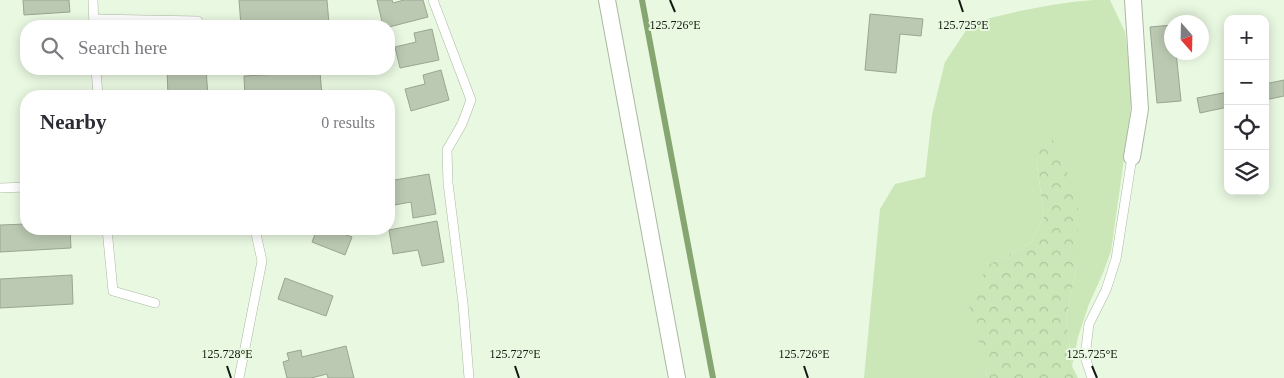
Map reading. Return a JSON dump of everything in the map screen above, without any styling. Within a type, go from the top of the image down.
[{"type":"street","points":[[607,0],[677,378]]},
{"type":"street","points":[[1132,157],[1140,109],[1133,0]]},
{"type":"lane","points":[[93,0],[94,20]]},
{"type":"lane","points":[[433,0],[472,100],[448,150],[448,183],[463,303],[469,378]]},
{"type":"lane","points":[[96,75],[98,90]]},
{"type":"lane","points":[[1092,378],[1085,357],[1089,324],[1106,290],[1116,259],[1132,157]]},
{"type":"lane","points":[[0,188],[20,187]]},
{"type":"lane","points":[[108,235],[113,291],[155,303]]},
{"type":"lane","points":[[239,378],[262,261],[257,235]]},
{"type":"green space","points":[[1094,0],[1110,0],[1125,32],[1132,90],[1111,251],[1089,304],[1078,337],[1072,366],[1066,317],[1077,267],[1036,157],[1044,217],[1031,243],[990,264],[985,363],[987,378],[864,378],[880,209],[895,184],[925,177],[932,115],[945,62],[971,23],[1032,8]]},
{"type":"green space","points":[[1049,131],[1078,197],[1077,267],[1066,317],[1072,366],[1078,378],[987,378],[985,363],[967,299],[990,264],[1031,243],[1044,217],[1036,157]]},
{"type":"building","points":[[23,0],[69,0],[70,12],[24,15]]},
{"type":"building","points":[[239,0],[327,0],[329,20],[241,20]]},
{"type":"building","points":[[377,0],[392,0],[393,3],[404,0],[423,0],[428,17],[395,25],[395,20],[382,20]]},
{"type":"building","points":[[870,14],[923,19],[921,36],[900,34],[896,73],[865,70]]},
{"type":"building","points":[[1164,26],[1164,60],[1177,60],[1181,101],[1157,103],[1150,27]]},
{"type":"building","points":[[432,29],[439,60],[400,68],[395,47],[416,42],[414,33]]},
{"type":"building","points":[[441,70],[449,100],[411,111],[405,89],[425,84],[423,75]]},
{"type":"building","points":[[167,75],[206,75],[208,90],[168,90]]},
{"type":"building","points":[[320,75],[322,90],[245,90],[244,76]]},
{"type":"building","points":[[1284,80],[1284,96],[1269,99],[1269,83]]},
{"type":"building","points":[[1224,93],[1224,108],[1200,113],[1197,98]]},
{"type":"building","points":[[429,174],[436,214],[413,218],[411,202],[395,205],[395,180]]},
{"type":"building","points":[[437,221],[444,262],[422,266],[418,250],[393,254],[390,235],[395,235],[395,229]]},
{"type":"building","points":[[20,224],[20,235],[70,235],[71,248],[0,252],[0,225]]},
{"type":"building","points":[[315,235],[346,235],[352,237],[345,255],[312,242]]},
{"type":"building","points":[[72,275],[73,304],[0,308],[0,279]]},
{"type":"building","points":[[285,278],[333,296],[326,316],[278,299]]},
{"type":"building","points":[[346,346],[354,378],[328,378],[327,374],[311,378],[287,378],[283,362],[289,360],[287,353],[301,350],[302,357]]},
{"type":"waterway","points":[[642,0],[713,378]]}]
